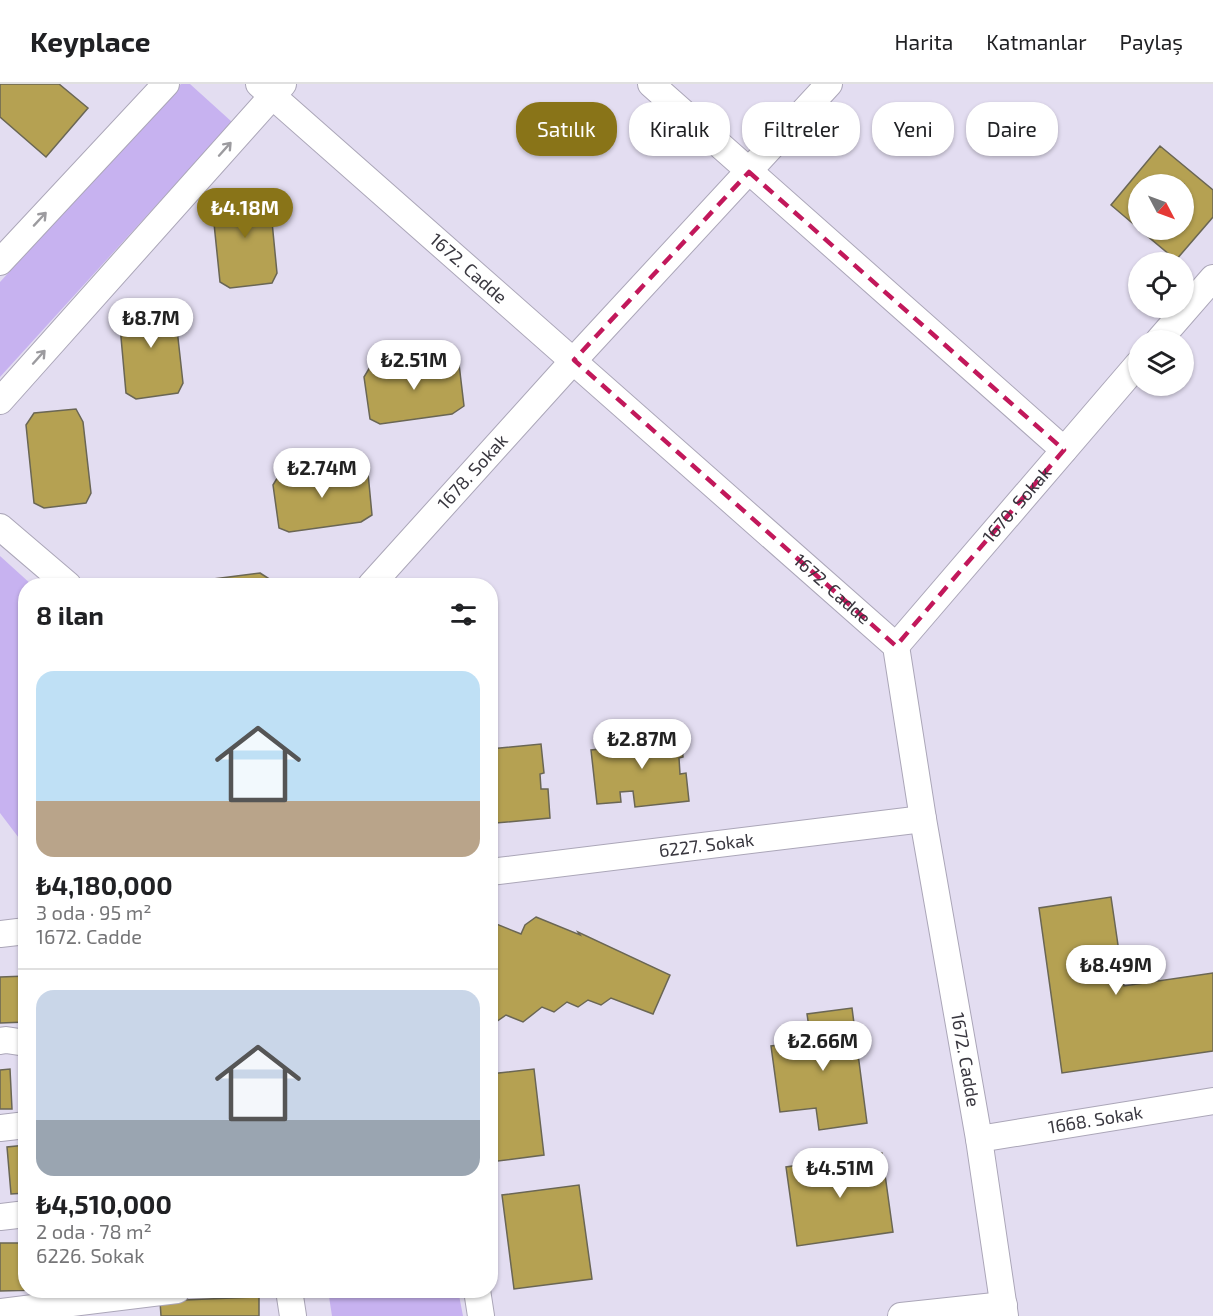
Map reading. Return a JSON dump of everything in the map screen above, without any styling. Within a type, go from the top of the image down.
[{"type":"street","points":[[0,262],[166,84]]},
{"type":"street","points":[[651,84],[1064,450]]},
{"type":"street","name":"1678. Sokak","points":[[377,578],[574,360],[829,84]]},
{"type":"street","points":[[0,401],[271,88]]},
{"type":"street","name":"1672. Cadde","points":[[271,88],[896,646],[923,819],[979,1139],[1005,1310]]},
{"type":"street","points":[[1168,330],[1213,278]]},
{"type":"street","name":"1670. Sokak","points":[[896,646],[1128,376]]},
{"type":"street","points":[[0,526],[60,578]]},
{"type":"street","name":"6227. Sokak","points":[[498,871],[923,819]]},
{"type":"street","points":[[0,934],[18,932]]},
{"type":"street","points":[[0,1041],[18,1042]]},
{"type":"street","name":"1668. Sokak","points":[[979,1139],[1213,1101]]},
{"type":"street","points":[[0,1128],[18,1126]]},
{"type":"street","points":[[0,1217],[18,1215]]},
{"type":"street","points":[[0,1312],[113,1298]]},
{"type":"street","points":[[290,1298],[293,1316]]},
{"type":"street","points":[[478,1298],[481,1316]]},
{"type":"street","points":[[901,1316],[1005,1310]]},
{"type":"highlighted area","points":[[749,172],[1064,450],[896,646],[574,360]]},
{"type":"shaded area","points":[[181,84],[190,84],[232,122],[0,377],[0,282]]},
{"type":"shaded area","points":[[0,556],[24,578],[18,578],[18,837],[0,813]]},
{"type":"shaded area","points":[[329,1298],[460,1298],[463,1316],[332,1316]]},
{"type":"building","points":[[0,84],[59,84],[88,108],[46,157],[0,117]]},
{"type":"building","points":[[1160,146],[1194,174],[1137,174]]},
{"type":"building","points":[[1194,174],[1213,190],[1213,217],[1194,239]]},
{"type":"building","points":[[1128,185],[1128,219],[1111,205]]},
{"type":"building","points":[[262,189],[270,201],[277,273],[272,283],[230,288],[220,282],[212,204],[220,193]]},
{"type":"building","points":[[1152,240],[1193,240],[1183,252],[1166,252]]},
{"type":"building","points":[[168,299],[175,311],[183,383],[178,393],[136,399],[126,393],[119,315],[126,303]]},
{"type":"building","points":[[447,358],[459,364],[464,406],[452,414],[380,424],[370,419],[364,377],[370,367]]},
{"type":"building","points":[[76,409],[83,422],[91,493],[86,503],[44,508],[34,503],[26,425],[34,413]]},
{"type":"building","points":[[356,466],[368,473],[372,515],[361,522],[289,532],[279,528],[273,485],[279,475]]},
{"type":"building","points":[[260,573],[268,578],[221,578]]},
{"type":"building","points":[[680,728],[683,757],[679,758],[680,774],[686,773],[689,801],[635,807],[633,791],[620,792],[621,802],[597,804],[591,750],[619,747],[619,753],[628,752],[626,734]]},
{"type":"building","points":[[541,744],[544,773],[540,774],[541,789],[548,789],[550,818],[498,823],[498,748]]},
{"type":"building","points":[[1111,897],[1124,986],[1213,973],[1213,1051],[1062,1073],[1039,908]]},
{"type":"building","points":[[536,917],[580,935],[578,932],[670,975],[653,1014],[611,998],[601,1005],[588,1000],[578,1007],[567,1002],[554,1012],[542,1007],[523,1022],[506,1015],[498,1021],[498,925],[521,934],[525,925]]},
{"type":"building","points":[[18,976],[18,1022],[0,1023],[0,977]]},
{"type":"building","points":[[852,1008],[867,1123],[819,1130],[816,1108],[780,1112],[771,1046],[811,1041],[807,1014]]},
{"type":"building","points":[[10,1069],[12,1109],[0,1109],[0,1070]]},
{"type":"building","points":[[534,1069],[544,1155],[498,1161],[498,1073]]},
{"type":"building","points":[[18,1146],[18,1194],[11,1194],[7,1147]]},
{"type":"building","points":[[882,1153],[893,1232],[797,1246],[786,1167]]},
{"type":"building","points":[[579,1185],[592,1279],[514,1289],[502,1195]]},
{"type":"building","points":[[0,1243],[18,1243],[18,1291],[0,1291]]},
{"type":"building","points":[[259,1298],[259,1316],[161,1316],[160,1301]]}]
